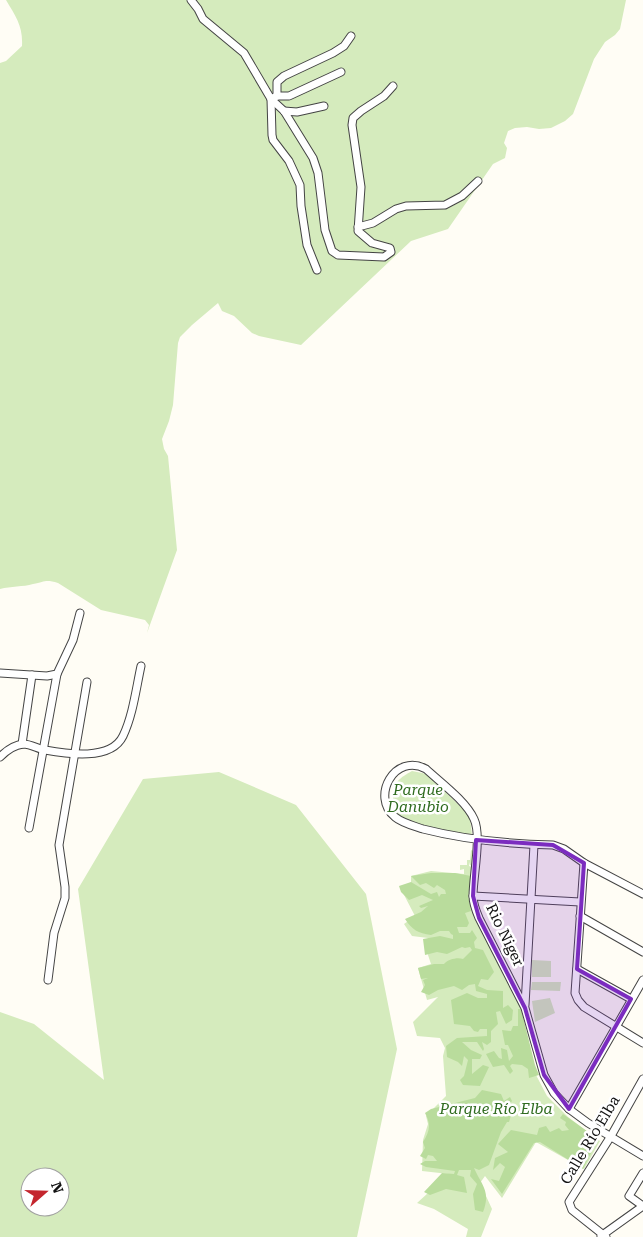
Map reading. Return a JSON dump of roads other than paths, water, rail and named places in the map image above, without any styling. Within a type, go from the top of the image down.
[{"type":"street","points":[[191,0],[198,9],[202,19],[244,53],[284,111],[316,164],[325,230],[334,254],[384,257],[391,252],[390,248],[372,243],[358,231],[361,187],[352,125],[354,118],[361,111],[384,96],[393,86]]},
{"type":"street","points":[[317,270],[306,245],[300,185],[289,161],[273,140],[274,97],[277,82],[284,76],[333,53],[344,46],[351,36]]},
{"type":"street","points":[[274,97],[289,96],[341,72]]},
{"type":"street","points":[[284,111],[297,112],[324,106]]},
{"type":"street","points":[[358,226],[373,223],[396,209],[406,206],[445,205],[462,196],[478,181]]},
{"type":"street","points":[[29,828],[57,674],[73,640],[80,613]]},
{"type":"street","points":[[0,757],[6,751],[22,744],[44,750],[88,755],[115,746],[122,738],[136,690],[140,666]]},
{"type":"street","points":[[0,673],[47,676],[57,674]]},
{"type":"street","points":[[22,744],[32,675]]},
{"type":"street","points":[[48,980],[54,933],[65,898],[59,845],[87,682]]},
{"type":"street","name":"Rio Niger","points":[[476,840],[416,827],[394,817],[386,803],[387,782],[396,771],[407,765],[413,764],[426,769],[467,808],[474,818],[476,840],[473,896],[479,918],[525,1008]]},
{"type":"street","points":[[476,840],[553,845],[564,849],[584,863],[642,891]]},
{"type":"street","points":[[534,845],[525,1008],[544,1075],[554,1093],[569,1109],[643,1156]]},
{"type":"street","points":[[584,863],[577,969],[574,984],[578,1000],[584,1007],[643,1043]]},
{"type":"street","points":[[473,896],[580,902]]},
{"type":"street","points":[[580,916],[643,952]]},
{"type":"street","points":[[577,969],[631,999]]},
{"type":"street","points":[[569,1109],[643,980]]},
{"type":"street","name":"Calle Río Elba","points":[[603,1236],[572,1210],[569,1202],[640,1091],[643,1080]]},
{"type":"street","points":[[603,1236],[643,1206],[629,1196],[643,1172]]},
{"type":"park label","name":"Parque Danubio","points":[[418,798]]},
{"type":"park label","name":"Parque Río Elba","points":[[496,1109]]}]
